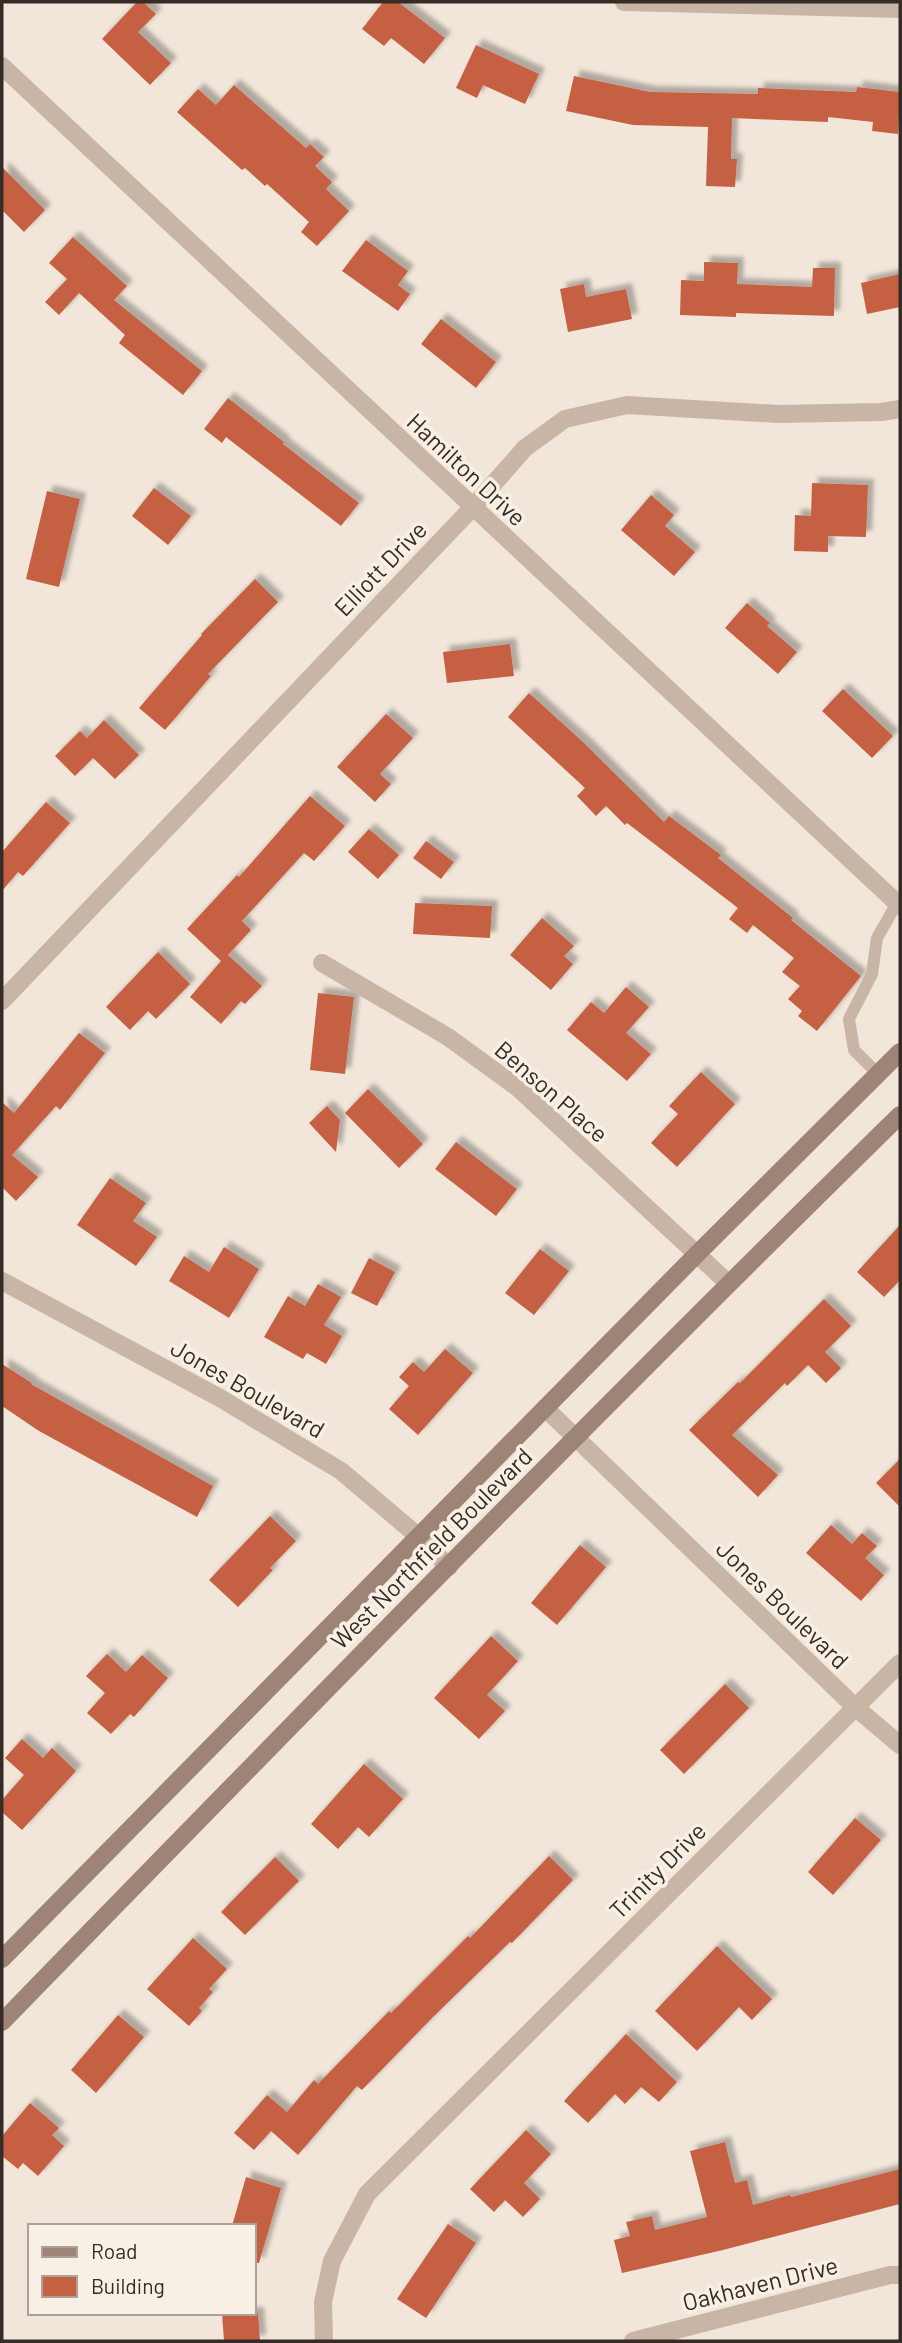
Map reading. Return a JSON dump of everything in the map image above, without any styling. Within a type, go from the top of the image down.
[{"type":"main road","name":"West Northfield Boulevard","points":[[2,1959],[695,1255],[900,1052]]},
{"type":"main road","name":"West Northfield Boulevard","points":[[2,2022],[728,1283],[900,1115]]},
{"type":"street","points":[[624,2],[900,9]]},
{"type":"street","name":"Hamilton Drive","points":[[2,66],[899,905]]},
{"type":"street","name":"Elliott Drive","points":[[2,1001],[525,448],[565,419],[627,405],[778,414],[881,412],[900,409]]},
{"type":"street","name":"Benson Place","points":[[322,964],[448,1037],[518,1088],[728,1283]]},
{"type":"street","name":"Jones Boulevard","points":[[2,1281],[220,1398],[341,1471],[418,1536],[449,1567]]},
{"type":"street","name":"Jones Boulevard","points":[[545,1408],[855,1707],[900,1745]]},
{"type":"street","name":"Trinity Drive","points":[[324,2341],[323,2302],[332,2261],[367,2194],[900,1663]]},
{"type":"street","name":"Oakhaven Drive","points":[[633,2341],[890,2275],[900,2275]]},
{"type":"lane","points":[[878,1074],[854,1050],[849,1019],[872,974],[877,938],[899,905]]},
{"type":"building","points":[[137,2],[143,2],[156,14],[138,32],[171,63],[150,85],[102,39]]},
{"type":"building","points":[[383,2],[398,2],[445,38],[424,64],[391,38],[384,46],[362,29]]},
{"type":"building","points":[[476,45],[539,74],[525,104],[483,85],[477,98],[456,88]]},
{"type":"building","points":[[574,76],[650,92],[758,94],[758,88],[856,92],[857,87],[900,92],[898,134],[872,131],[873,122],[828,117],[828,122],[732,118],[731,159],[737,159],[735,187],[706,186],[708,127],[633,125],[566,111]]},
{"type":"building","points":[[234,85],[306,148],[310,144],[324,157],[315,166],[332,182],[326,189],[349,211],[317,246],[301,232],[309,222],[267,184],[265,186],[245,168],[242,170],[177,112],[198,89],[216,105]]},
{"type":"building","points":[[2,167],[45,210],[24,232],[2,210]]},
{"type":"building","points":[[73,237],[127,286],[114,300],[202,371],[183,395],[119,343],[125,335],[79,293],[59,315],[45,302],[67,279],[49,263]]},
{"type":"building","points":[[366,240],[408,271],[398,285],[410,294],[398,311],[342,271]]},
{"type":"building","points":[[704,262],[738,263],[737,284],[812,287],[813,268],[835,268],[834,316],[736,313],[736,317],[680,315],[681,280],[704,281]]},
{"type":"building","points":[[900,274],[900,307],[867,314],[861,283]]},
{"type":"building","points":[[584,284],[586,297],[626,289],[632,319],[568,332],[560,289]]},
{"type":"building","points":[[441,319],[496,362],[476,388],[421,344]]},
{"type":"building","points":[[228,398],[359,503],[341,526],[226,437],[222,443],[204,429]]},
{"type":"building","points":[[812,483],[868,485],[866,537],[828,536],[828,552],[794,551],[795,515],[811,516]]},
{"type":"building","points":[[154,488],[191,516],[168,545],[132,516]]},
{"type":"building","points":[[47,491],[80,499],[59,587],[26,579]]},
{"type":"building","points":[[651,495],[674,515],[665,526],[695,552],[674,576],[621,530]]},
{"type":"building","points":[[255,579],[278,602],[208,674],[211,676],[165,730],[139,708],[201,634]]},
{"type":"building","points":[[747,603],[770,623],[767,626],[797,652],[778,674],[725,628]]},
{"type":"building","points":[[510,644],[514,676],[447,683],[443,652]]},
{"type":"building","points":[[843,689],[893,736],[872,758],[822,711]]},
{"type":"building","points":[[529,693],[664,822],[669,816],[721,855],[718,858],[861,976],[817,1031],[798,1016],[802,1011],[788,999],[800,986],[782,972],[794,958],[753,925],[747,933],[729,919],[738,908],[627,823],[625,825],[606,806],[596,816],[577,796],[585,788],[508,717]]},
{"type":"building","points":[[386,714],[413,738],[380,774],[391,784],[375,802],[337,767]]},
{"type":"building","points":[[104,720],[139,755],[115,779],[93,758],[75,776],[55,756],[80,731],[87,738]]},
{"type":"building","points":[[310,796],[345,826],[314,861],[304,853],[242,921],[251,930],[228,955],[262,986],[245,1004],[241,1001],[221,1024],[190,997],[221,961],[187,929],[237,875],[239,877]]},
{"type":"building","points":[[46,802],[70,823],[23,876],[18,872],[2,891],[2,852]]},
{"type":"building","points":[[369,829],[399,855],[378,879],[348,852]]},
{"type":"building","points":[[426,841],[454,862],[441,879],[413,858]]},
{"type":"building","points":[[415,903],[492,906],[490,938],[413,934]]},
{"type":"building","points":[[542,918],[574,946],[564,956],[573,964],[551,990],[510,955]]},
{"type":"building","points":[[158,952],[190,984],[156,1019],[148,1011],[130,1030],[106,1007]]},
{"type":"building","points":[[626,987],[649,1007],[626,1033],[651,1054],[627,1081],[567,1030],[591,1002],[604,1013]]},
{"type":"building","points":[[318,993],[354,997],[345,1074],[310,1070]]},
{"type":"building","points":[[79,1033],[105,1053],[60,1110],[56,1106],[12,1155],[38,1177],[16,1201],[2,1187],[2,1102],[14,1113]]},
{"type":"building","points":[[701,1072],[735,1104],[677,1167],[651,1143],[678,1114],[669,1106]]},
{"type":"building","points":[[368,1089],[423,1144],[399,1168],[345,1113]]},
{"type":"building","points":[[327,1106],[340,1120],[336,1152],[309,1123]]},
{"type":"building","points":[[456,1142],[517,1189],[496,1216],[435,1169]]},
{"type":"building","points":[[110,1178],[146,1203],[133,1221],[157,1237],[136,1266],[77,1225]]},
{"type":"building","points":[[900,1225],[900,1280],[884,1297],[857,1272]]},
{"type":"building","points":[[224,1247],[259,1269],[229,1318],[169,1281],[184,1256],[209,1272]]},
{"type":"building","points":[[540,1249],[569,1271],[534,1315],[505,1293]]},
{"type":"building","points":[[369,1258],[395,1272],[377,1306],[351,1293]]},
{"type":"building","points":[[318,1284],[341,1297],[324,1325],[342,1336],[326,1364],[307,1353],[303,1359],[264,1337],[288,1296],[305,1306]]},
{"type":"building","points":[[824,1299],[851,1326],[825,1352],[841,1368],[826,1383],[808,1365],[787,1386],[785,1383],[732,1435],[778,1475],[758,1497],[689,1430]]},
{"type":"building","points":[[445,1349],[473,1373],[418,1435],[389,1409],[409,1386],[399,1377],[413,1362],[424,1372]]},
{"type":"building","points":[[2,1364],[31,1384],[213,1486],[197,1517],[39,1431],[2,1406]]},
{"type":"building","points":[[900,1459],[900,1507],[876,1483]]},
{"type":"building","points":[[270,1516],[296,1541],[238,1607],[209,1580]]},
{"type":"building","points":[[831,1525],[852,1544],[862,1533],[877,1546],[865,1558],[884,1575],[861,1601],[806,1553]]},
{"type":"building","points":[[580,1545],[606,1567],[557,1625],[531,1603]]},
{"type":"building","points":[[491,1636],[518,1661],[487,1695],[505,1711],[479,1739],[434,1698]]},
{"type":"building","points":[[107,1654],[126,1672],[142,1655],[168,1678],[134,1717],[130,1714],[111,1734],[87,1713],[105,1693],[86,1676]]},
{"type":"building","points":[[725,1684],[749,1708],[684,1774],[660,1750]]},
{"type":"building","points":[[22,1739],[43,1758],[52,1748],[76,1771],[22,1830],[2,1812],[2,1800],[24,1775],[5,1758]]},
{"type":"building","points":[[364,1764],[403,1799],[369,1837],[358,1827],[338,1849],[311,1824]]},
{"type":"building","points":[[855,1818],[881,1840],[833,1895],[808,1872]]},
{"type":"building","points":[[549,1856],[573,1880],[362,2090],[357,2086],[298,2155],[271,2131],[254,2150],[234,2133],[267,2095],[287,2112],[314,2080],[318,2084],[389,2011],[391,2013],[468,1936],[470,1938]]},
{"type":"building","points":[[275,1857],[299,1881],[245,1935],[221,1912]]},
{"type":"building","points":[[193,1938],[227,1969],[209,1989],[213,1992],[199,2008],[202,2011],[189,2026],[147,1989]]},
{"type":"building","points":[[717,1946],[772,1999],[752,2020],[739,2007],[697,2051],[655,2011]]},
{"type":"building","points":[[118,2015],[144,2037],[96,2093],[71,2070]]},
{"type":"building","points":[[626,2034],[677,2082],[659,2102],[641,2087],[625,2104],[615,2094],[588,2123],[564,2101]]},
{"type":"building","points":[[30,2103],[59,2128],[52,2135],[64,2146],[38,2176],[23,2163],[18,2169],[2,2156],[2,2136]]},
{"type":"building","points":[[526,2130],[551,2154],[524,2183],[540,2199],[523,2217],[505,2200],[494,2212],[470,2189]]},
{"type":"building","points":[[725,2142],[735,2183],[747,2180],[753,2205],[900,2169],[900,2204],[622,2273],[614,2240],[630,2236],[626,2222],[652,2216],[655,2230],[707,2217],[690,2151]]},
{"type":"building","points":[[246,2177],[281,2188],[259,2263],[256,2263],[256,2224],[233,2224]]},
{"type":"building","points":[[448,2224],[476,2243],[426,2318],[397,2299]]},
{"type":"building","points":[[258,2313],[260,2341],[224,2341],[222,2315]]}]
